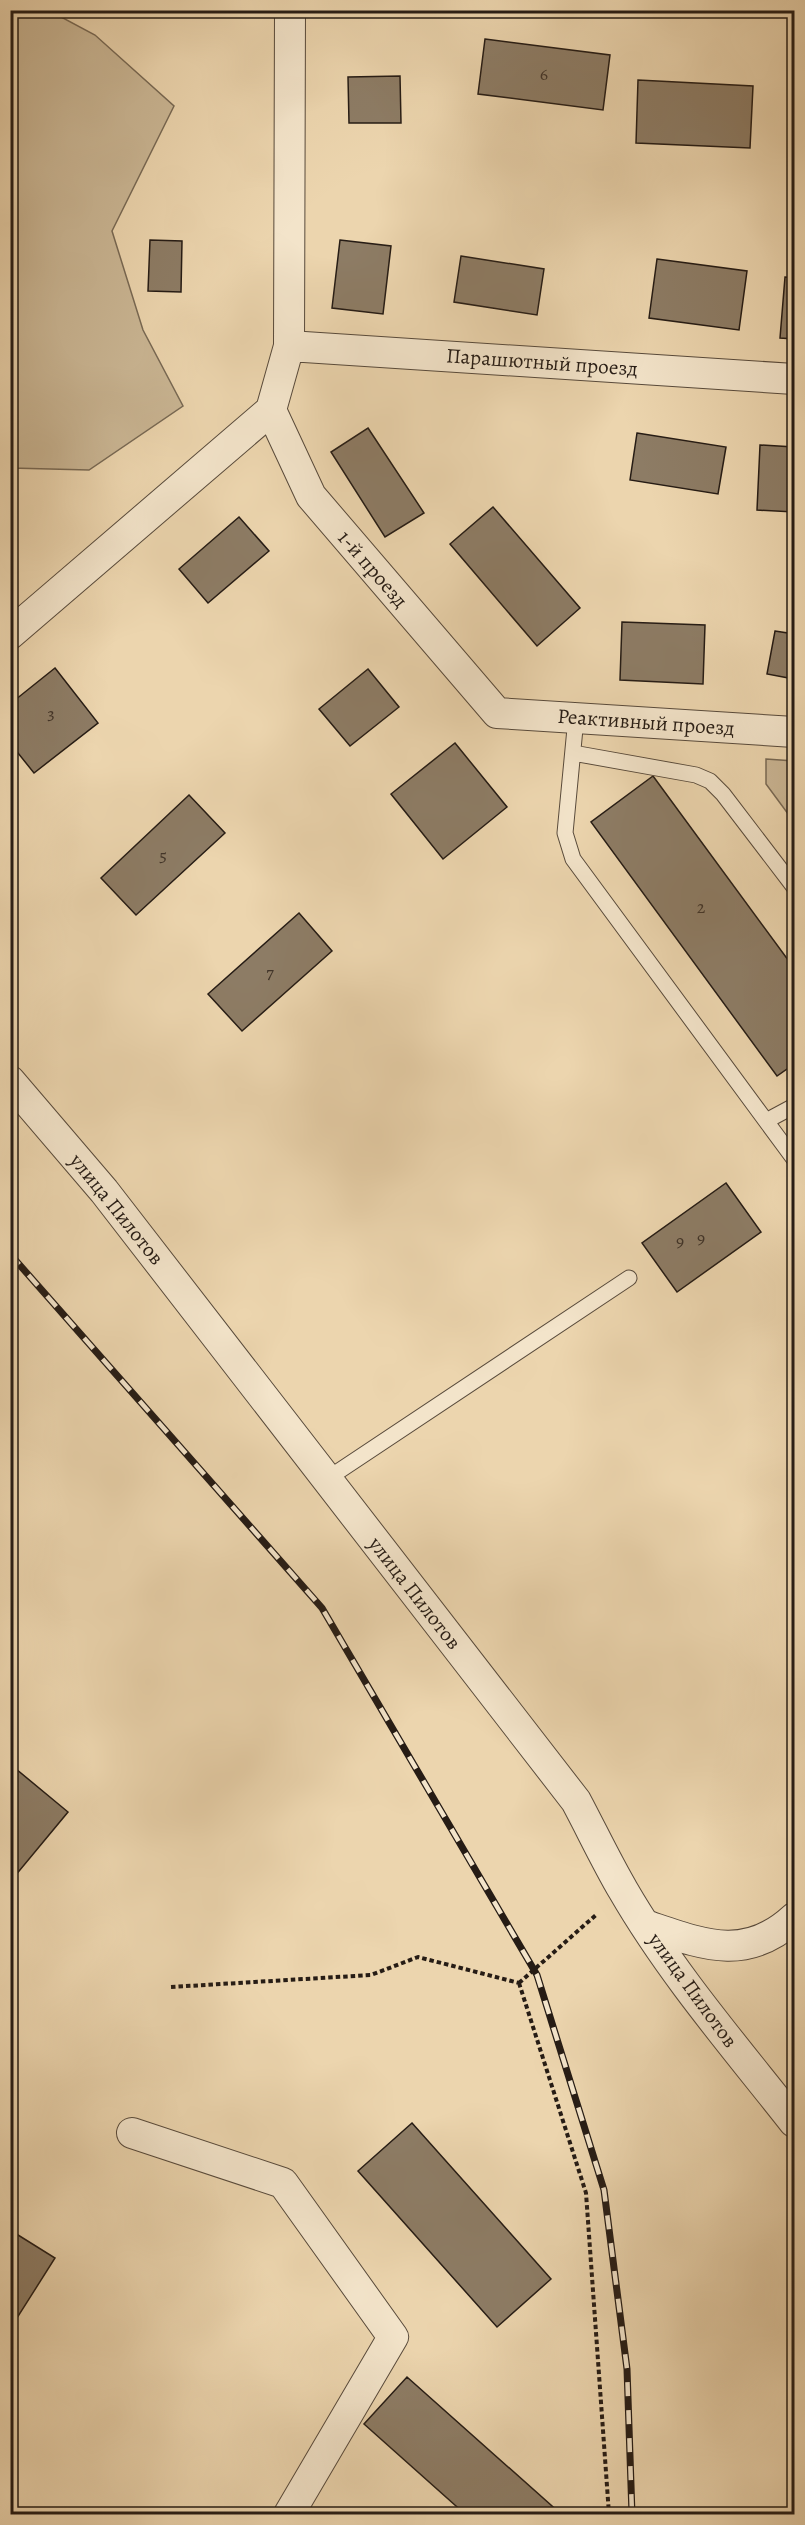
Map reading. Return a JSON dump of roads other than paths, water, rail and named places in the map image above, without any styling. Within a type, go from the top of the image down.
[{"type":"street","points":[[10,634],[271,410],[289,346],[290,10]]},
{"type":"street","name":"Парашютный проезд","points":[[289,346],[795,379]]},
{"type":"street","name":"1-й проезд","points":[[271,410],[311,496],[497,713]]},
{"type":"street","name":"Реактивный проезд","points":[[497,713],[795,732]]},
{"type":"street","name":"улица Пилотов","points":[[10,1081],[104,1191],[576,1801],[623,1890],[645,1925],[703,2007],[795,2122]]},
{"type":"street","points":[[645,1925],[709,1946],[745,1946],[777,1933],[795,1918]]},
{"type":"street","points":[[132,2133],[283,2183],[393,2337],[289,2514]]},
{"type":"lane","points":[[576,718],[565,833],[573,859],[795,1159]]},
{"type":"lane","points":[[573,753],[696,775],[710,781],[723,794],[795,887]]},
{"type":"lane","points":[[766,1121],[795,1106]]},
{"type":"lane","points":[[327,1479],[629,1278]]},
{"type":"railway","points":[[10,1254],[322,1608],[537,1975],[604,2190],[627,2369],[632,2514]]}]
